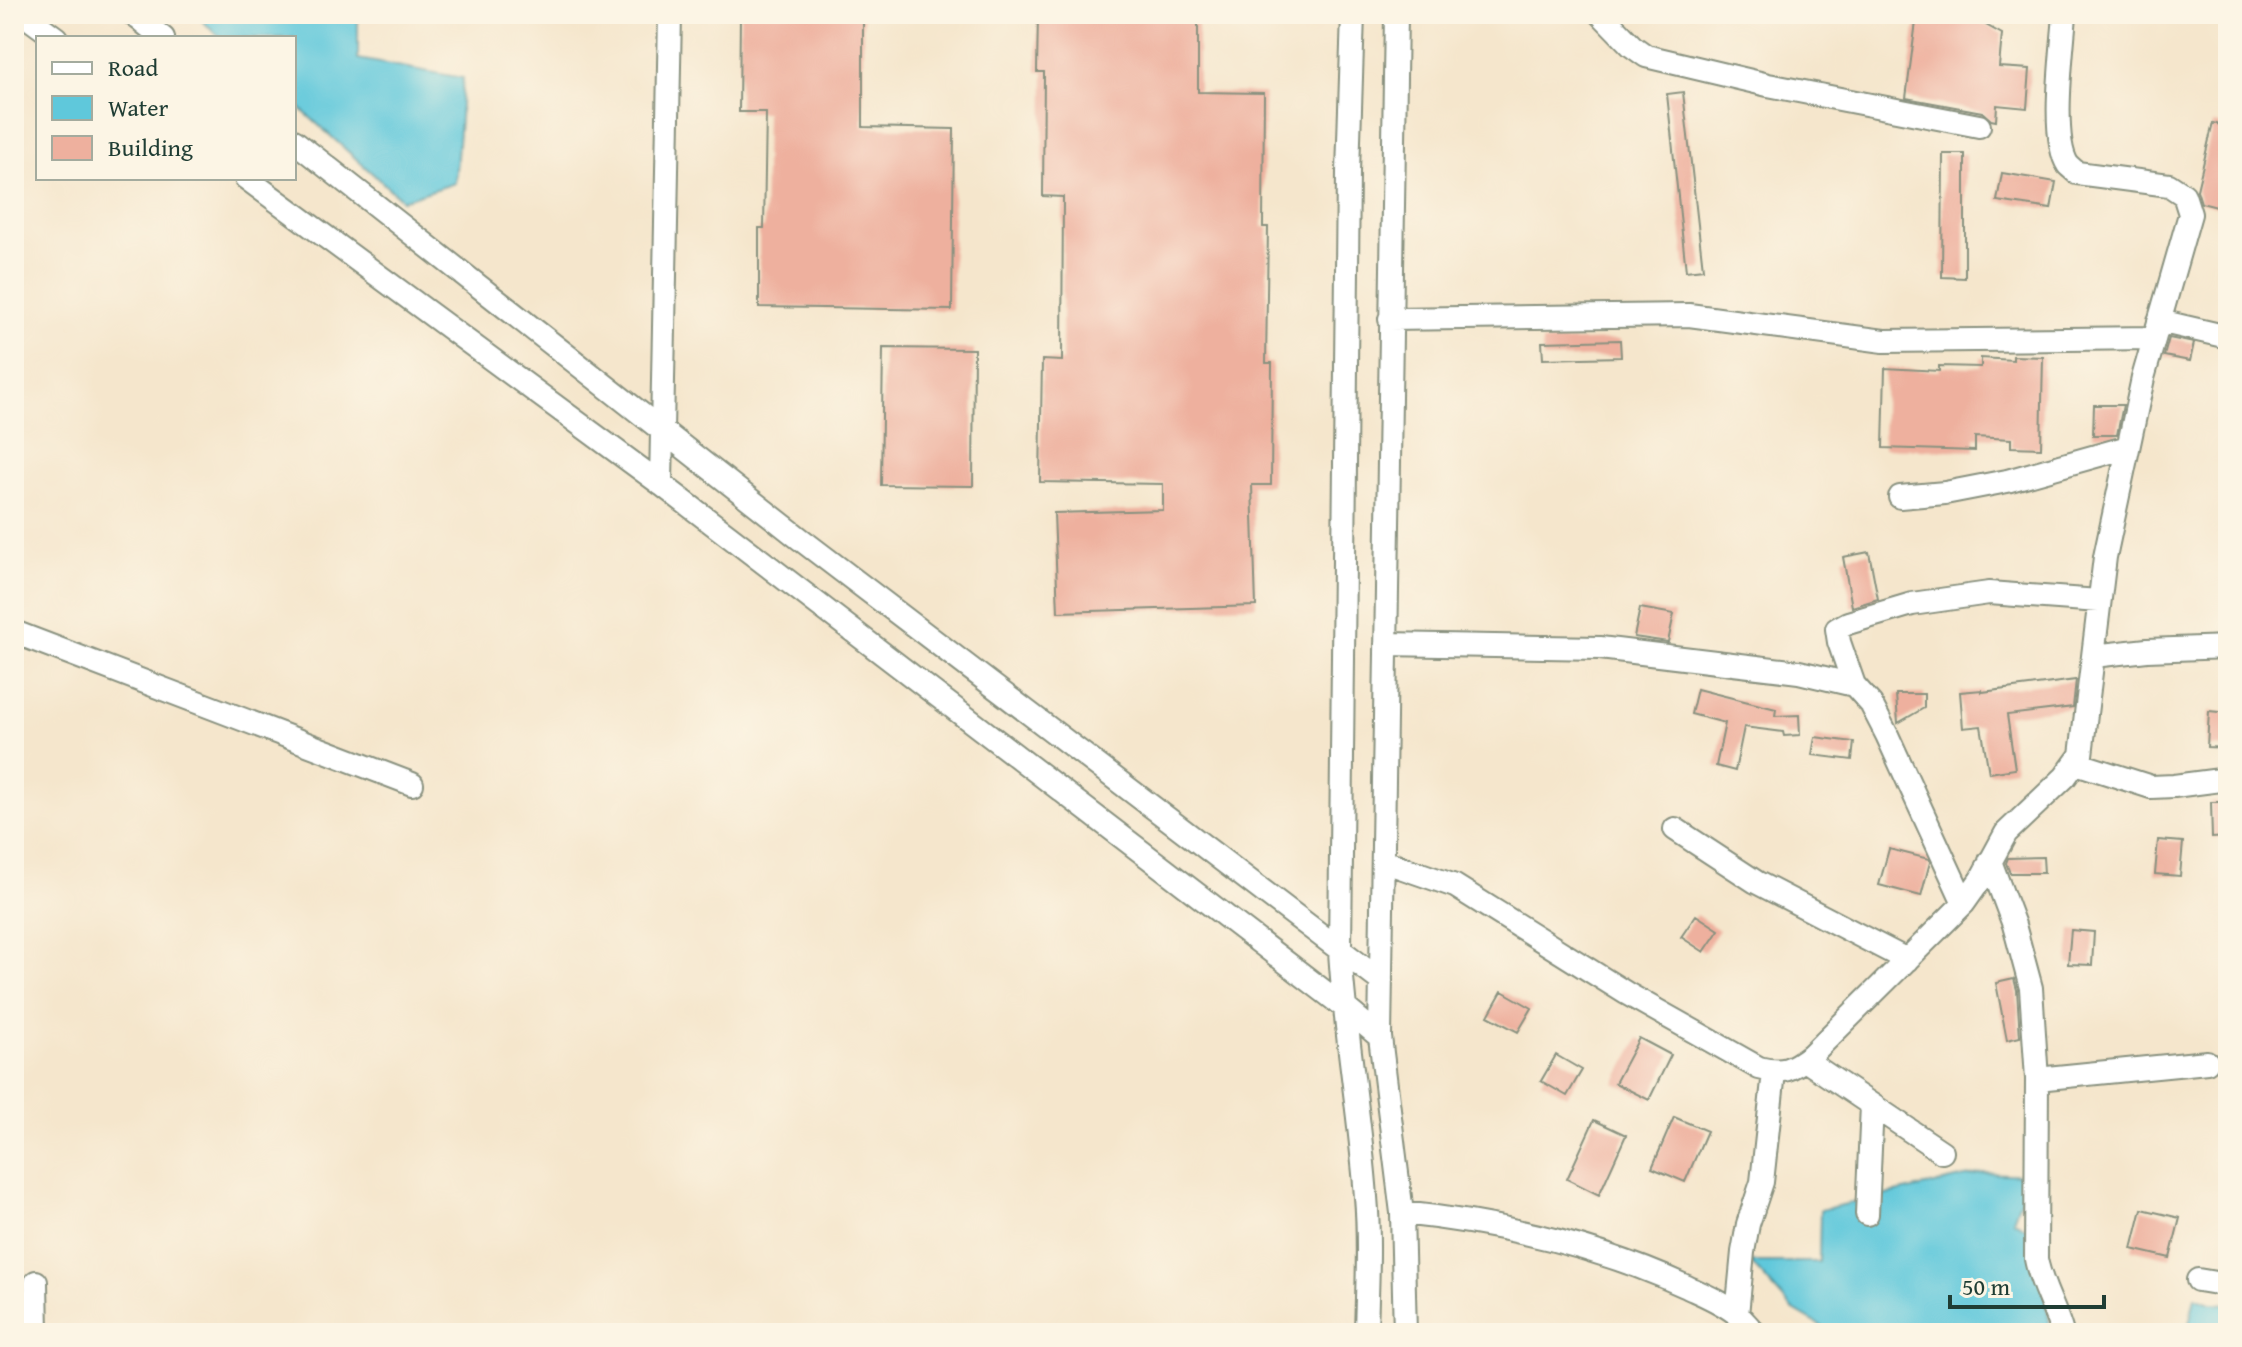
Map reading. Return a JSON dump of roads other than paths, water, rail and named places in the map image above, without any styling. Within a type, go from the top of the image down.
[{"type":"street","points":[[23,14],[53,36]]},
{"type":"street","points":[[133,14],[160,36]]},
{"type":"street","points":[[661,484],[670,14]]},
{"type":"street","points":[[1353,14],[1348,172],[1340,951],[1343,1006],[1367,1206],[1366,1333]]},
{"type":"street","points":[[1396,14],[1380,1037],[1402,1213],[1405,1333]]},
{"type":"street","points":[[1601,14],[1646,56],[1768,85],[1979,126]]},
{"type":"street","points":[[1383,861],[1455,886],[1626,993],[1759,1068],[1774,1072],[1785,1071],[1805,1060],[1964,903],[2014,824],[2065,777],[2081,755],[2105,557],[2143,378],[2190,214],[2184,195],[2169,185],[2077,173],[2068,165],[2059,127],[2065,14]]},
{"type":"street","points":[[296,143],[799,538],[1381,981]]},
{"type":"street","points":[[249,180],[661,484],[1380,1037]]},
{"type":"street","points":[[1390,319],[1689,315],[1884,341],[2157,330],[2228,337]]},
{"type":"street","points":[[1900,497],[1982,486],[2128,447]]},
{"type":"street","points":[[1964,903],[1887,735],[1871,704],[1854,685],[1837,629],[1912,604],[1989,593],[2099,601]]},
{"type":"street","points":[[14,632],[412,784]]},
{"type":"street","points":[[1386,644],[1600,648],[1784,670],[1854,685]]},
{"type":"street","points":[[2093,656],[2228,647]]},
{"type":"street","points":[[2076,763],[2151,787],[2228,779]]},
{"type":"street","points":[[1675,829],[1756,882],[1907,960]]},
{"type":"street","points":[[1990,861],[2027,968],[2037,1079],[2036,1259],[2040,1282],[2062,1333]]},
{"type":"street","points":[[1805,1060],[1942,1152]]},
{"type":"street","points":[[2037,1079],[2207,1062]]},
{"type":"street","points":[[1737,1315],[1748,1224],[1762,1182],[1774,1072]]},
{"type":"street","points":[[1867,1214],[1872,1105]]},
{"type":"street","points":[[1402,1213],[1447,1217],[1575,1245],[1673,1281],[1711,1299],[1737,1315],[1755,1333]]},
{"type":"street","points":[[2198,1280],[2228,1285]]},
{"type":"street","points":[[36,1282],[37,1333]]},
{"type":"water","points":[[195,14],[358,14],[358,59],[463,78],[455,183],[402,200],[296,105],[296,36],[219,36]]},
{"type":"water","points":[[1983,1173],[2029,1175],[2013,1220],[2037,1234],[2051,1333],[1833,1333],[1792,1309],[1750,1262],[1819,1262],[1820,1210]]},
{"type":"water","points":[[2195,1297],[2211,1303],[2228,1304],[2228,1333],[2187,1333]]}]
